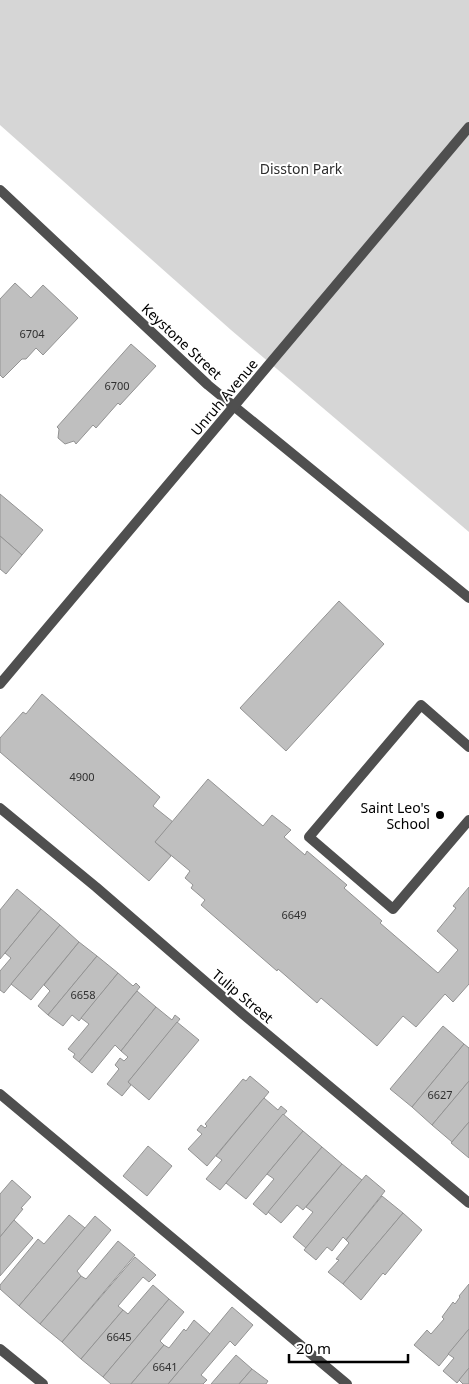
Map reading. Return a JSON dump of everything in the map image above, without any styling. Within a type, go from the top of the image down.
[{"type":"street","name":"Unruh Avenue","points":[[0,684],[469,127]]},
{"type":"street","name":"Keystone Street","points":[[0,190],[208,385],[469,598]]},
{"type":"street","points":[[469,747],[420,705],[309,837],[393,909],[469,820]]},
{"type":"street","name":"Tulip Street","points":[[0,808],[469,1203]]},
{"type":"street","points":[[0,1094],[347,1384]]},
{"type":"street","points":[[0,1349],[43,1384]]},
{"type":"green space","name":"Disston Park","points":[[0,0],[469,0],[469,532],[231,330],[0,125]]},
{"type":"building","points":[[15,283],[31,298],[43,285],[78,318],[43,355],[36,348],[3,378],[0,375],[0,299]]},
{"type":"building","points":[[131,344],[156,366],[120,405],[118,403],[96,428],[93,425],[76,444],[74,441],[65,444],[58,438],[59,429],[57,427]]},
{"type":"building","points":[[0,494],[43,530],[22,555],[0,536]]},
{"type":"building","points":[[0,536],[22,555],[6,574],[0,569]]},
{"type":"building","points":[[339,601],[384,644],[286,751],[240,708]]},
{"type":"building","points":[[42,694],[160,797],[153,806],[173,822],[155,842],[171,856],[149,881],[0,752],[0,738],[23,712],[26,714]]},
{"type":"building","points":[[208,779],[263,826],[272,815],[291,830],[284,837],[305,855],[307,851],[347,885],[344,888],[382,921],[380,923],[438,973],[458,950],[437,931],[456,908],[453,906],[469,887],[469,984],[453,1002],[445,994],[416,1027],[403,1016],[377,1046],[321,998],[317,1003],[201,905],[205,900],[191,888],[193,885],[185,878],[190,871],[155,842]]},
{"type":"building","points":[[17,889],[41,909],[0,959],[0,910]]},
{"type":"building","points":[[41,909],[60,925],[4,993],[0,990],[0,971],[11,958],[5,953]]},
{"type":"building","points":[[60,925],[79,942],[31,1000],[11,984]]},
{"type":"building","points":[[79,942],[97,956],[48,1015],[38,1006],[50,991],[44,985]]},
{"type":"building","points":[[97,956],[118,973],[79,1021],[72,1015],[63,1026],[48,1015]]},
{"type":"building","points":[[118,973],[133,986],[136,983],[140,987],[79,1062],[73,1057],[75,1054],[68,1049],[89,1024],[81,1018]]},
{"type":"building","points":[[137,991],[156,1007],[121,1051],[115,1045],[92,1073],[79,1062]]},
{"type":"building","points":[[156,1007],[172,1020],[175,1015],[180,1019],[128,1082],[131,1085],[122,1096],[107,1084],[119,1069],[115,1065],[120,1058],[124,1061],[128,1057],[121,1051]]},
{"type":"building","points":[[177,1022],[199,1040],[149,1100],[128,1082]]},
{"type":"building","points":[[443,1026],[464,1044],[412,1107],[390,1089]]},
{"type":"building","points":[[464,1044],[469,1048],[469,1081],[432,1125],[412,1107]]},
{"type":"building","points":[[250,1076],[269,1092],[207,1166],[188,1149],[202,1134],[197,1130],[201,1125],[205,1128],[207,1126],[205,1124],[243,1079],[246,1081]]},
{"type":"building","points":[[469,1081],[469,1122],[452,1142],[432,1125]]},
{"type":"building","points":[[264,1098],[278,1110],[281,1106],[287,1111],[220,1190],[206,1179],[222,1160],[216,1156]]},
{"type":"building","points":[[283,1114],[303,1131],[246,1199],[226,1183]]},
{"type":"building","points":[[469,1122],[469,1158],[451,1143]]},
{"type":"building","points":[[303,1131],[322,1147],[266,1215],[253,1204],[274,1179],[267,1174]]},
{"type":"building","points":[[148,1146],[172,1166],[147,1196],[123,1176]]},
{"type":"building","points":[[322,1147],[342,1164],[303,1210],[297,1205],[281,1223],[268,1212]]},
{"type":"building","points":[[342,1164],[362,1180],[306,1248],[293,1237],[313,1212],[306,1207]]},
{"type":"building","points":[[366,1175],[385,1191],[346,1240],[343,1237],[332,1251],[327,1247],[316,1260],[304,1250]]},
{"type":"building","points":[[12,1180],[31,1197],[0,1237],[0,1194]]},
{"type":"building","points":[[382,1196],[403,1213],[343,1284],[328,1272],[339,1260],[336,1259],[349,1243],[346,1240]]},
{"type":"building","points":[[403,1213],[422,1230],[385,1275],[383,1273],[361,1300],[343,1284]]},
{"type":"building","points":[[69,1215],[85,1228],[19,1306],[0,1289],[0,1285],[38,1239],[44,1244]]},
{"type":"building","points":[[95,1216],[111,1230],[77,1271],[81,1276],[40,1324],[19,1306]]},
{"type":"building","points":[[14,1220],[33,1238],[0,1276],[0,1237]]},
{"type":"building","points":[[118,1241],[135,1255],[62,1342],[40,1324],[81,1276],[86,1279]]},
{"type":"building","points":[[135,1257],[156,1275],[149,1282],[143,1277],[118,1306],[123,1310],[81,1359],[62,1342]]},
{"type":"building","points":[[469,1284],[469,1329],[439,1366],[414,1345],[427,1330],[431,1334],[444,1319],[442,1317],[453,1302],[455,1304]]},
{"type":"building","points":[[153,1285],[169,1299],[103,1377],[81,1359],[123,1310],[128,1314]]},
{"type":"building","points":[[169,1299],[184,1312],[160,1341],[164,1345],[131,1384],[111,1384],[103,1377]]},
{"type":"building","points":[[232,1307],[253,1325],[235,1346],[230,1341],[201,1375],[207,1380],[203,1384],[168,1384]]},
{"type":"building","points":[[194,1320],[210,1334],[168,1384],[131,1384],[164,1345],[169,1348]]},
{"type":"building","points":[[469,1329],[469,1368],[457,1383],[443,1371],[454,1358],[448,1354]]},
{"type":"building","points":[[236,1355],[252,1369],[239,1384],[211,1384]]},
{"type":"building","points":[[469,1368],[469,1384],[463,1384],[459,1380]]},
{"type":"building","points":[[252,1369],[268,1381],[266,1384],[239,1384]]},
{"type":"place","name":"Saint Leo's School","points":[[440,815]]}]
